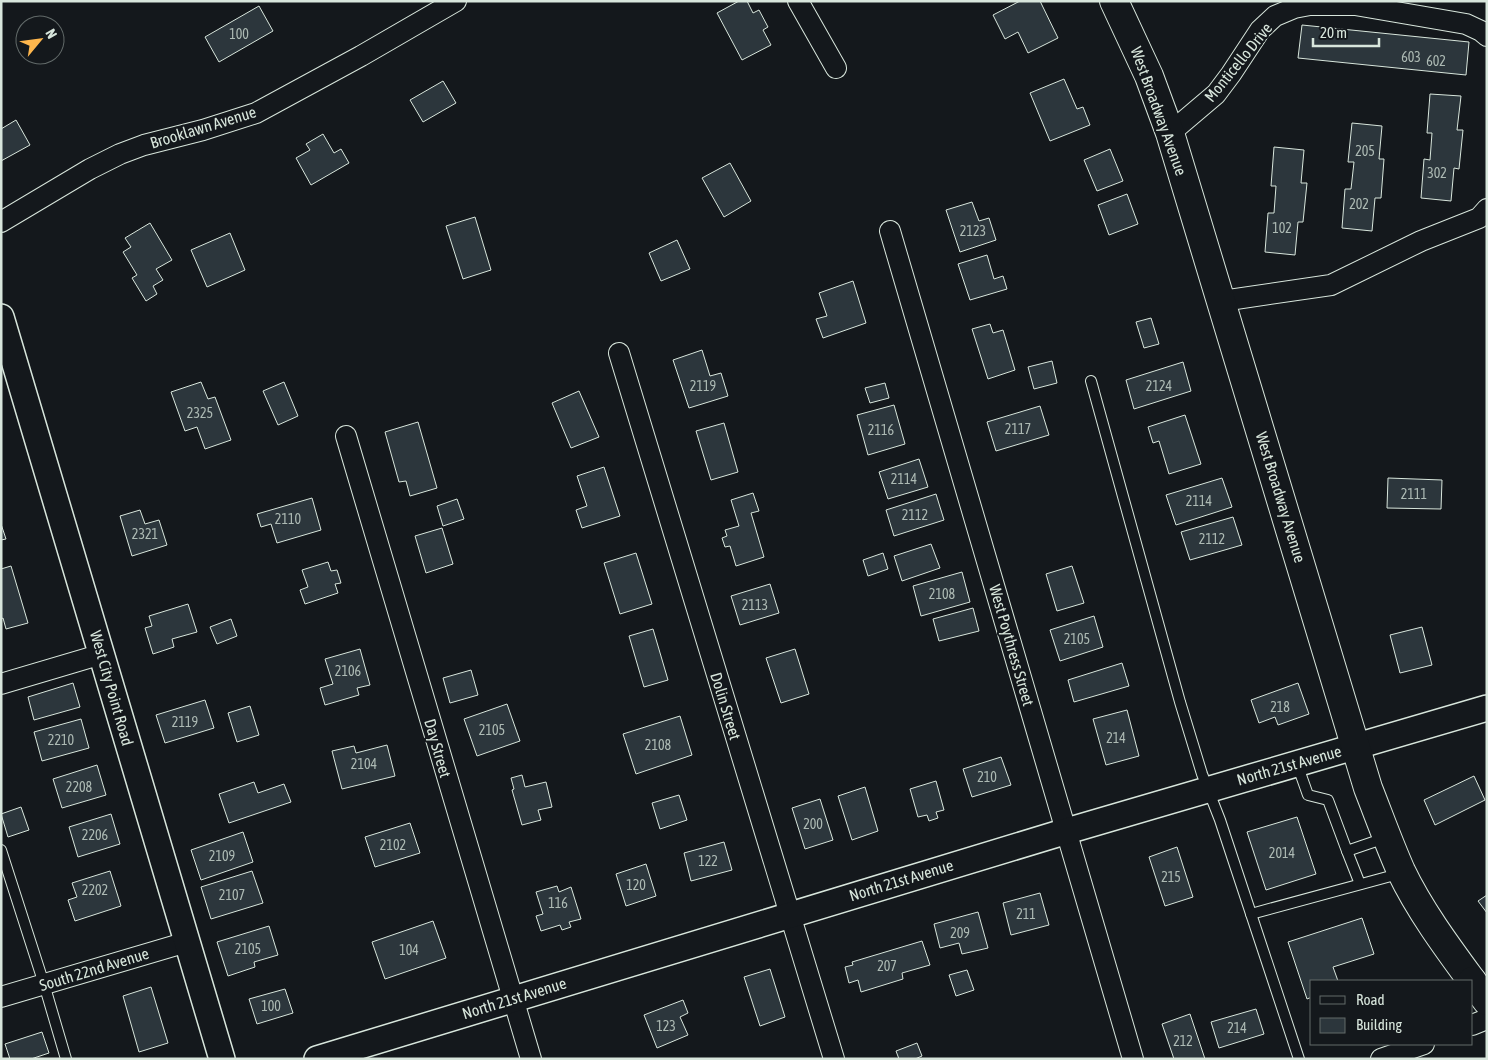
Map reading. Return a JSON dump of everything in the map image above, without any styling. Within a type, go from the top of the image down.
[{"type":"main road","name":"West Broadway Avenue","points":[[1114,1],[1149,76],[1170,133],[1368,788],[1402,873],[1443,941],[1471,980]]},
{"type":"main road","name":"West Broadway Avenue","points":[[1473,982],[1487,1001]]},
{"type":"street","name":"Brooklawn Avenue","points":[[1,222],[90,169],[120,154],[144,145],[203,130],[256,113],[361,56],[456,1]]},
{"type":"street","points":[[798,1],[836,68]]},
{"type":"street","name":"Monticello Drive","points":[[1170,133],[1216,94],[1260,30],[1276,16],[1294,8],[1310,5],[1355,5],[1466,24],[1487,36]]},
{"type":"street","points":[[1222,301],[1332,285],[1341,282],[1404,249],[1479,218],[1487,209]]},
{"type":"street","name":"West Poythress Street","points":[[890,231],[1133,1059]]},
{"type":"street","name":"West City Point Road","points":[[1,316],[8,365],[102,654],[222,1059]]},
{"type":"street","name":"Dolin Street","points":[[619,352],[834,1059]]},
{"type":"street","name":"Day Street","points":[[346,436],[531,1059]]},
{"type":"street","points":[[1,684],[102,654]]},
{"type":"street","name":"North 21st Avenue","points":[[317,1059],[369,1047],[512,998],[789,914],[1487,708]]},
{"type":"street","name":"South 22nd Avenue","points":[[1,997],[187,942]]},
{"type":"street","points":[[1473,1025],[1487,1019]]},
{"type":"street","points":[[1381,1059],[1421,1045]]},
{"type":"lane","points":[[1091,382],[1180,702],[1298,1059]]},
{"type":"lane","points":[[1296,763],[1308,795],[1328,800],[1360,884]]},
{"type":"lane","points":[[1347,851],[1386,837]]},
{"type":"lane","points":[[1,850],[66,1059]]},
{"type":"lane","points":[[1251,914],[1402,873]]},
{"type":"building","points":[[739,1],[747,1],[753,13],[759,10],[768,27],[763,30],[771,45],[742,60],[717,13]]},
{"type":"building","points":[[1020,1],[1040,1],[1058,38],[1028,53],[1018,32],[1005,39],[993,15]]},
{"type":"building","points":[[259,6],[273,31],[219,62],[205,37]]},
{"type":"building","points":[[1302,25],[1469,42],[1466,75],[1298,58]]},
{"type":"building","points":[[1064,79],[1077,109],[1083,107],[1090,125],[1050,141],[1030,93]]},
{"type":"building","points":[[443,81],[456,103],[423,122],[410,100]]},
{"type":"building","points":[[1430,94],[1461,96],[1457,130],[1463,130],[1459,169],[1454,168],[1451,201],[1421,198],[1424,159],[1430,160],[1432,133],[1427,133]]},
{"type":"building","points":[[16,120],[30,145],[1,161],[1,129]]},
{"type":"building","points":[[1352,123],[1382,126],[1379,159],[1384,159],[1381,198],[1375,198],[1372,231],[1342,228],[1345,189],[1351,189],[1354,162],[1348,162]]},
{"type":"building","points":[[323,134],[334,153],[341,149],[349,163],[311,185],[296,158],[310,150],[306,144]]},
{"type":"building","points":[[1274,147],[1304,150],[1301,183],[1307,183],[1303,222],[1298,222],[1295,255],[1265,252],[1268,213],[1274,213],[1276,186],[1271,186]]},
{"type":"building","points":[[1110,149],[1123,181],[1097,191],[1084,160]]},
{"type":"building","points":[[730,163],[751,201],[724,217],[702,178]]},
{"type":"building","points":[[1127,194],[1138,224],[1109,235],[1098,205]]},
{"type":"building","points":[[972,202],[979,221],[989,218],[996,240],[960,252],[946,210]]},
{"type":"building","points":[[475,217],[491,270],[463,279],[446,226]]},
{"type":"building","points":[[150,223],[172,260],[156,269],[163,280],[153,286],[157,294],[146,301],[132,278],[137,275],[123,252],[131,247],[125,238]]},
{"type":"building","points":[[230,233],[245,270],[207,287],[191,250]]},
{"type":"building","points":[[677,240],[690,269],[661,281],[649,253]]},
{"type":"building","points":[[987,255],[994,279],[1003,276],[1007,289],[970,300],[958,264]]},
{"type":"building","points":[[853,281],[866,323],[823,338],[816,319],[827,316],[819,293]]},
{"type":"building","points":[[1151,318],[1159,344],[1144,348],[1136,322]]},
{"type":"building","points":[[990,324],[993,333],[1003,330],[1015,370],[988,379],[972,329]]},
{"type":"building","points":[[702,350],[710,376],[721,373],[728,396],[689,408],[673,360]]},
{"type":"building","points":[[1052,361],[1057,383],[1034,389],[1028,367]]},
{"type":"building","points":[[1183,362],[1191,391],[1134,409],[1126,380]]},
{"type":"building","points":[[201,382],[208,399],[215,397],[231,440],[205,449],[197,427],[185,431],[171,392]]},
{"type":"building","points":[[284,382],[298,416],[278,425],[263,391]]},
{"type":"building","points":[[885,383],[889,398],[870,403],[865,388]]},
{"type":"building","points":[[579,391],[599,437],[571,448],[552,403]]},
{"type":"building","points":[[894,405],[905,444],[868,455],[857,415]]},
{"type":"building","points":[[1040,406],[1049,435],[996,451],[987,422]]},
{"type":"building","points":[[1185,415],[1201,464],[1169,474],[1159,441],[1153,443],[1148,427]]},
{"type":"building","points":[[418,422],[437,488],[410,496],[406,481],[399,482],[385,432]]},
{"type":"building","points":[[724,423],[738,472],[711,480],[696,431]]},
{"type":"building","points":[[919,459],[928,487],[888,499],[879,472]]},
{"type":"building","points":[[604,467],[620,516],[582,528],[576,510],[587,506],[577,476]]},
{"type":"building","points":[[1222,478],[1232,507],[1176,525],[1166,495]]},
{"type":"building","points":[[1388,478],[1442,480],[1441,509],[1387,508]]},
{"type":"building","points":[[753,493],[759,511],[751,513],[764,557],[736,566],[730,546],[725,547],[722,538],[727,536],[725,530],[739,526],[731,500]]},
{"type":"building","points":[[936,494],[944,520],[894,536],[886,510]]},
{"type":"building","points":[[312,498],[321,530],[277,543],[271,524],[261,527],[257,514]]},
{"type":"building","points":[[457,499],[464,519],[443,526],[437,506]]},
{"type":"building","points":[[140,510],[145,524],[159,520],[167,545],[132,556],[120,516]]},
{"type":"building","points":[[1233,517],[1242,545],[1190,560],[1181,532]]},
{"type":"building","points":[[1,524],[6,539],[1,540]]},
{"type":"building","points":[[442,528],[453,564],[426,573],[415,536]]},
{"type":"building","points":[[931,544],[940,568],[902,581],[894,556]]},
{"type":"building","points":[[636,553],[652,604],[620,614],[604,563]]},
{"type":"building","points":[[883,553],[888,569],[868,576],[863,560]]},
{"type":"building","points":[[328,562],[331,571],[337,570],[341,583],[335,584],[338,593],[305,604],[300,590],[308,587],[302,570]]},
{"type":"building","points":[[11,566],[28,623],[6,629],[3,618],[1,619],[1,569]]},
{"type":"building","points":[[1072,566],[1084,603],[1057,611],[1046,574]]},
{"type":"building","points":[[962,572],[970,602],[921,616],[913,586]]},
{"type":"building","points":[[770,584],[779,613],[740,625],[731,596]]},
{"type":"building","points":[[188,604],[197,632],[172,639],[174,647],[153,654],[145,628],[152,626],[149,616]]},
{"type":"building","points":[[973,608],[979,631],[939,641],[933,619]]},
{"type":"building","points":[[1094,616],[1103,647],[1060,661],[1050,630]]},
{"type":"building","points":[[231,619],[237,636],[217,644],[210,627]]},
{"type":"building","points":[[1422,627],[1432,665],[1400,673],[1390,635]]},
{"type":"building","points":[[653,629],[668,680],[644,687],[629,636]]},
{"type":"building","points":[[360,649],[370,685],[357,688],[359,695],[325,705],[320,688],[333,684],[325,659]]},
{"type":"building","points":[[795,649],[809,694],[781,703],[766,658]]},
{"type":"building","points":[[1122,663],[1129,686],[1074,702],[1068,680]]},
{"type":"building","points":[[471,670],[478,695],[450,703],[443,678]]},
{"type":"building","points":[[73,683],[80,707],[34,720],[28,697]]},
{"type":"building","points":[[1298,683],[1309,714],[1278,725],[1275,717],[1259,723],[1251,700]]},
{"type":"building","points":[[205,700],[214,728],[165,743],[156,715]]},
{"type":"building","points":[[507,704],[520,741],[477,756],[464,719]]},
{"type":"building","points":[[250,706],[259,735],[237,742],[228,713]]},
{"type":"building","points":[[1127,710],[1139,756],[1106,765],[1093,719]]},
{"type":"building","points":[[680,716],[692,755],[636,774],[623,734]]},
{"type":"building","points":[[81,719],[89,748],[42,761],[34,732]]},
{"type":"building","points":[[387,745],[395,776],[342,789],[332,751],[354,746],[356,753]]},
{"type":"building","points":[[1001,757],[1011,785],[972,797],[963,769]]},
{"type":"building","points":[[97,765],[106,795],[62,808],[53,779]]},
{"type":"building","points":[[522,775],[525,787],[546,782],[552,807],[538,810],[541,820],[522,825],[512,790],[514,789],[511,778]]},
{"type":"building","points":[[1474,776],[1485,800],[1435,825],[1424,800]]},
{"type":"building","points":[[936,781],[944,810],[936,812],[938,818],[929,821],[927,815],[918,817],[910,789]]},
{"type":"building","points":[[254,782],[258,793],[284,784],[291,802],[229,823],[219,794]]},
{"type":"building","points":[[865,787],[878,831],[852,840],[838,796]]},
{"type":"building","points":[[679,795],[687,820],[660,829],[652,803]]},
{"type":"building","points":[[820,799],[833,840],[805,849],[792,808]]},
{"type":"building","points":[[21,807],[29,830],[8,837],[1,814]]},
{"type":"building","points":[[111,814],[120,844],[78,857],[69,827]]},
{"type":"building","points":[[1297,817],[1316,874],[1266,890],[1247,832]]},
{"type":"building","points":[[410,823],[420,853],[375,867],[365,837]]},
{"type":"building","points":[[243,832],[253,862],[201,880],[191,850]]},
{"type":"building","points":[[724,842],[732,870],[691,881],[684,853]]},
{"type":"building","points":[[1177,847],[1193,897],[1165,906],[1149,857]]},
{"type":"building","points":[[646,864],[656,896],[626,906],[616,874]]},
{"type":"building","points":[[110,871],[121,906],[75,921],[68,900],[77,897],[72,883]]},
{"type":"building","points":[[252,871],[263,903],[211,919],[201,887]]},
{"type":"building","points":[[557,886],[559,892],[571,887],[581,919],[569,922],[571,927],[562,930],[560,925],[541,931],[536,916],[543,914],[536,892]]},
{"type":"building","points":[[1040,893],[1049,925],[1011,935],[1003,903]]},
{"type":"building","points":[[1487,895],[1487,913],[1478,901]]},
{"type":"building","points":[[978,912],[988,948],[962,954],[959,943],[940,948],[934,924]]},
{"type":"building","points":[[1362,918],[1374,954],[1333,967],[1338,980],[1310,980],[1310,998],[1307,999],[1288,942]]},
{"type":"building","points":[[433,921],[446,958],[385,979],[372,942]]},
{"type":"building","points":[[269,926],[278,955],[254,962],[255,967],[228,976],[217,942]]},
{"type":"building","points":[[922,941],[930,965],[902,973],[903,979],[861,992],[858,980],[849,983],[845,967],[853,965],[852,962]]},
{"type":"building","points":[[770,969],[785,1017],[760,1026],[744,977]]},
{"type":"building","points":[[967,970],[974,990],[956,996],[949,975]]},
{"type":"building","points":[[151,987],[168,1043],[139,1052],[123,996]]},
{"type":"building","points":[[285,989],[293,1013],[257,1024],[249,999]]},
{"type":"building","points":[[683,1000],[688,1013],[680,1017],[688,1035],[657,1048],[644,1015]]},
{"type":"building","points":[[1256,1009],[1264,1034],[1219,1048],[1211,1022]]},
{"type":"building","points":[[1190,1014],[1205,1059],[1174,1059],[1162,1024]]},
{"type":"building","points":[[42,1032],[49,1053],[31,1059],[10,1059],[5,1044]]},
{"type":"building","points":[[917,1043],[922,1056],[915,1059],[899,1059],[896,1051]]}]
